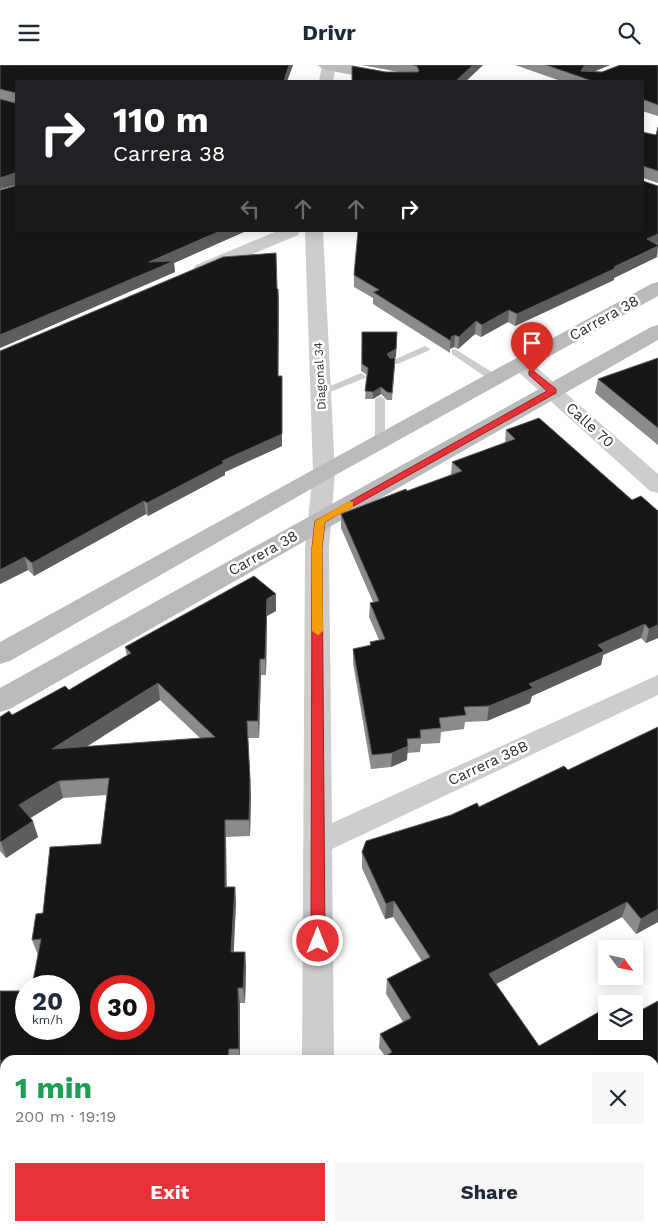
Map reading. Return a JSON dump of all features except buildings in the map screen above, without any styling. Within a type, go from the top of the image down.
[{"type":"main road","points":[[328,65],[404,80]]},
{"type":"main road","name":"Carrera 38","points":[[0,654],[324,472],[658,288]]},
{"type":"main road","name":"Carrera 38","points":[[0,701],[658,331]]},
{"type":"street","points":[[326,80],[328,65]]},
{"type":"street","points":[[182,278],[290,232]]},
{"type":"street","name":"Diagonal 34","points":[[314,232],[324,472],[317,548],[318,1055]]},
{"type":"street","name":"Calle 70","points":[[522,364],[658,486]]},
{"type":"street","name":"Carrera 38B","points":[[319,842],[658,684]]},
{"type":"lane","points":[[394,362],[425,349]]},
{"type":"lane","points":[[454,352],[494,379]]},
{"type":"lane","points":[[321,392],[362,376]]},
{"type":"lane","points":[[380,399],[380,442]]},
{"type":"slow traffic","points":[[318,631],[317,548],[320,521],[349,505]]},
{"type":"route","points":[[318,941],[317,548],[320,521],[552,391],[532,373]]}]
